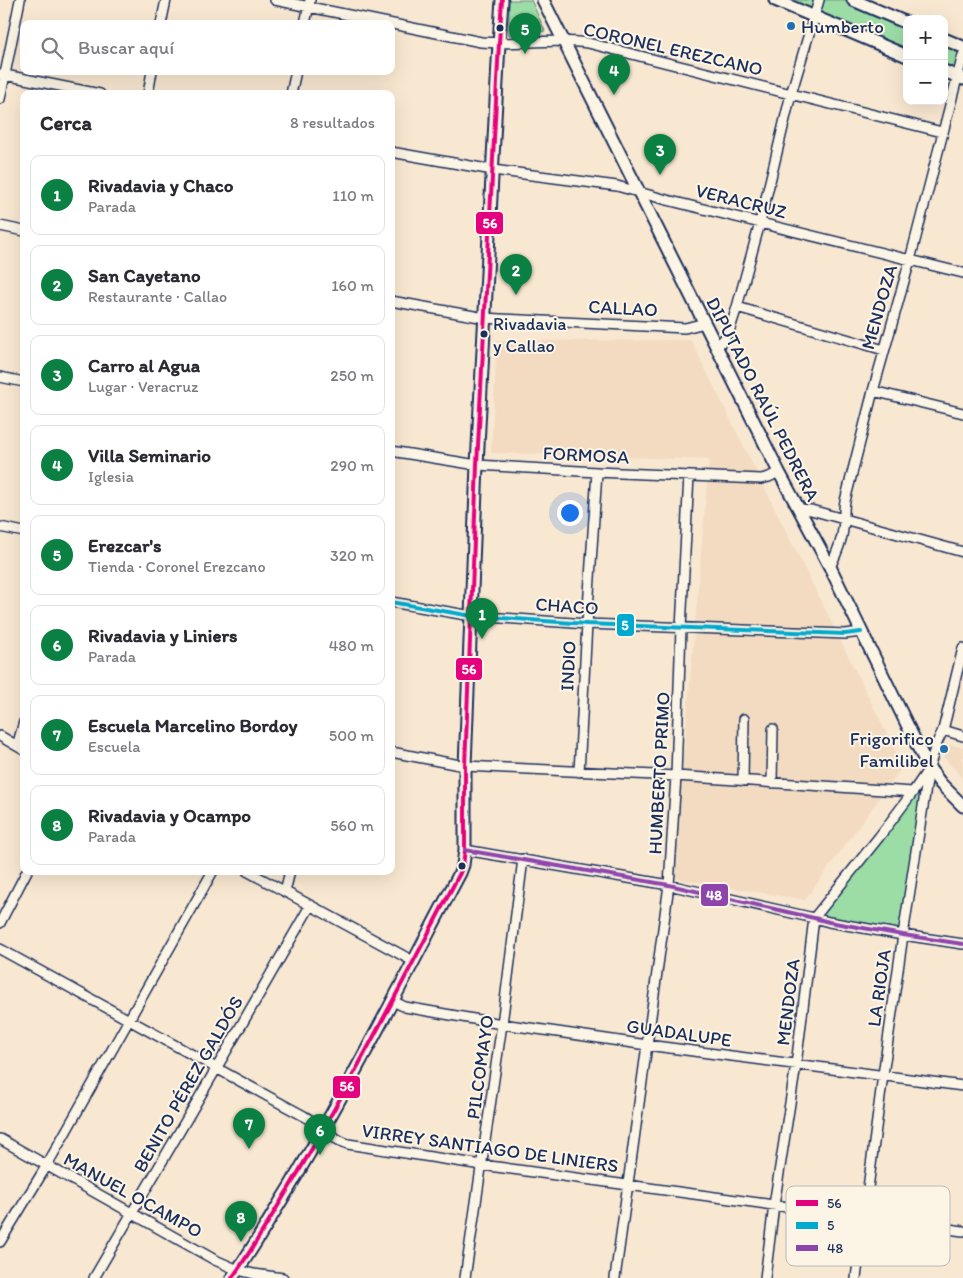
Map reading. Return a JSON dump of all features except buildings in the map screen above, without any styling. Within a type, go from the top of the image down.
[{"type":"street","points":[[0,99],[2,74],[20,0]]},
{"type":"street","points":[[162,20],[166,0]]},
{"type":"street","name":"CORONEL EREZCANO","points":[[275,0],[309,3],[384,20]]},
{"type":"street","points":[[235,1274],[323,1130],[393,1001],[463,865],[477,465],[502,0]]},
{"type":"street","name":"DIPUTADO RAÚL PEDRERA","points":[[543,0],[779,472],[830,568],[918,747],[929,768],[963,806]]},
{"type":"street","points":[[774,0],[903,54]]},
{"type":"street","points":[[717,346],[729,332],[737,307],[760,223],[791,94],[819,0]]},
{"type":"street","points":[[853,0],[903,21]]},
{"type":"street","points":[[306,20],[309,3]]},
{"type":"street","name":"CORONEL EREZCANO","points":[[395,22],[481,42],[564,41],[588,43],[942,132]]},
{"type":"street","points":[[948,41],[963,47]]},
{"type":"street","name":"MENDOZA","points":[[830,568],[844,530],[845,500],[884,350],[910,260],[942,132],[960,78],[963,55]]},
{"type":"street","points":[[948,73],[960,78]]},
{"type":"street","points":[[2,74],[80,90]]},
{"type":"street","points":[[149,90],[151,75]]},
{"type":"street","points":[[292,90],[295,75]]},
{"type":"street","name":"VERACRUZ","points":[[395,153],[493,170],[617,186],[963,273]]},
{"type":"street","points":[[0,226],[20,230]]},
{"type":"street","name":"CALLAO","points":[[395,302],[485,318],[685,328],[705,323]]},
{"type":"street","points":[[737,307],[884,350]]},
{"type":"street","points":[[0,377],[20,381]]},
{"type":"street","points":[[873,391],[963,413]]},
{"type":"street","name":"FORMOSA","points":[[395,452],[477,465],[597,472],[761,479],[779,472]]},
{"type":"street","name":"INDIO","points":[[579,772],[597,472]]},
{"type":"street","name":"HUMBERTO PRIMO","points":[[616,1278],[669,885],[676,776],[689,476]]},
{"type":"street","points":[[800,510],[811,510],[963,552]]},
{"type":"street","points":[[0,527],[20,531]]},
{"type":"street","name":"CHACO","points":[[395,603],[472,616],[587,624],[845,634],[861,632]]},
{"type":"street","name":"LA RIOJA","points":[[867,1186],[929,768],[943,730],[963,648]]},
{"type":"street","points":[[743,781],[744,719]]},
{"type":"street","points":[[772,783],[773,728]]},
{"type":"street","points":[[943,730],[963,736]]},
{"type":"street","points":[[0,736],[20,748]]},
{"type":"street","points":[[395,753],[465,766],[676,776],[913,792]]},
{"type":"street","points":[[814,918],[913,792],[929,768]]},
{"type":"street","points":[[465,850],[669,885],[828,922],[963,944]]},
{"type":"street","name":"PILCOMAYO","points":[[465,1278],[502,1024],[523,859]]},
{"type":"street","points":[[0,923],[25,875]]},
{"type":"street","points":[[0,1242],[130,1020],[211,875]]},
{"type":"street","points":[[253,875],[413,961]]},
{"type":"street","points":[[285,892],[289,875]]},
{"type":"street","name":"BENITO PÉREZ GALDÓS","points":[[94,1278],[310,906]]},
{"type":"street","name":"MENDOZA","points":[[765,1278],[774,1205],[796,1065],[814,918]]},
{"type":"street","name":"VIRREY SANTIAGO DE LINIERS","points":[[0,949],[304,1116],[340,1142],[482,1165],[786,1207]]},
{"type":"street","name":"GUADALUPE","points":[[393,1001],[405,1007],[502,1024],[646,1045],[963,1086]]},
{"type":"street","name":"MANUEL OCAMPO","points":[[0,1139],[216,1260],[235,1274],[254,1274],[283,1278]]},
{"type":"street","name":"VIRREY SANTIAGO DE LINIERS","points":[[950,1229],[963,1231]]},
{"type":"shaded area","points":[[691,340],[903,766],[805,900],[673,878],[709,460],[491,453],[497,341]]},
{"type":"shaded area","points":[[930,742],[963,747],[963,779]]},
{"type":"green space","points":[[509,0],[531,0],[545,31],[509,35]]},
{"type":"green space","points":[[775,0],[853,0],[903,21],[903,54]]},
{"type":"green space","points":[[948,41],[963,47],[963,79],[948,73]]},
{"type":"green space","points":[[929,768],[903,935],[814,918]]},
{"type":"transit line","name":"56","points":[[232,1278],[289,1188],[334,1110],[463,865],[477,465],[502,0]]},
{"type":"transit line","name":"5","points":[[395,603],[472,616],[587,624],[845,634],[861,632]]},
{"type":"transit line","name":"48","points":[[465,850],[669,885],[829,922],[963,944]]},
{"type":"place","name":"Humberto","points":[[791,26]]},
{"type":"place","name":"Erezcar's","points":[[525,54]]},
{"type":"place","name":"Villa Seminario","points":[[614,95]]},
{"type":"place","name":"Carro al Agua","points":[[660,175]]},
{"type":"place","name":"San Cayetano","points":[[516,295]]},
{"type":"place","name":"Rivadavia y Callao","points":[[484,334]]},
{"type":"place","name":"Rivadavia y Chaco","points":[[482,639]]},
{"type":"place","name":"Frigorifico Familibel","points":[[944,749]]},
{"type":"place","name":"Escuela Marcelino Bordoy","points":[[249,1149]]},
{"type":"place","name":"Rivadavia y Liniers","points":[[320,1155]]},
{"type":"place","name":"Rivadavia y Ocampo","points":[[241,1242]]}]
